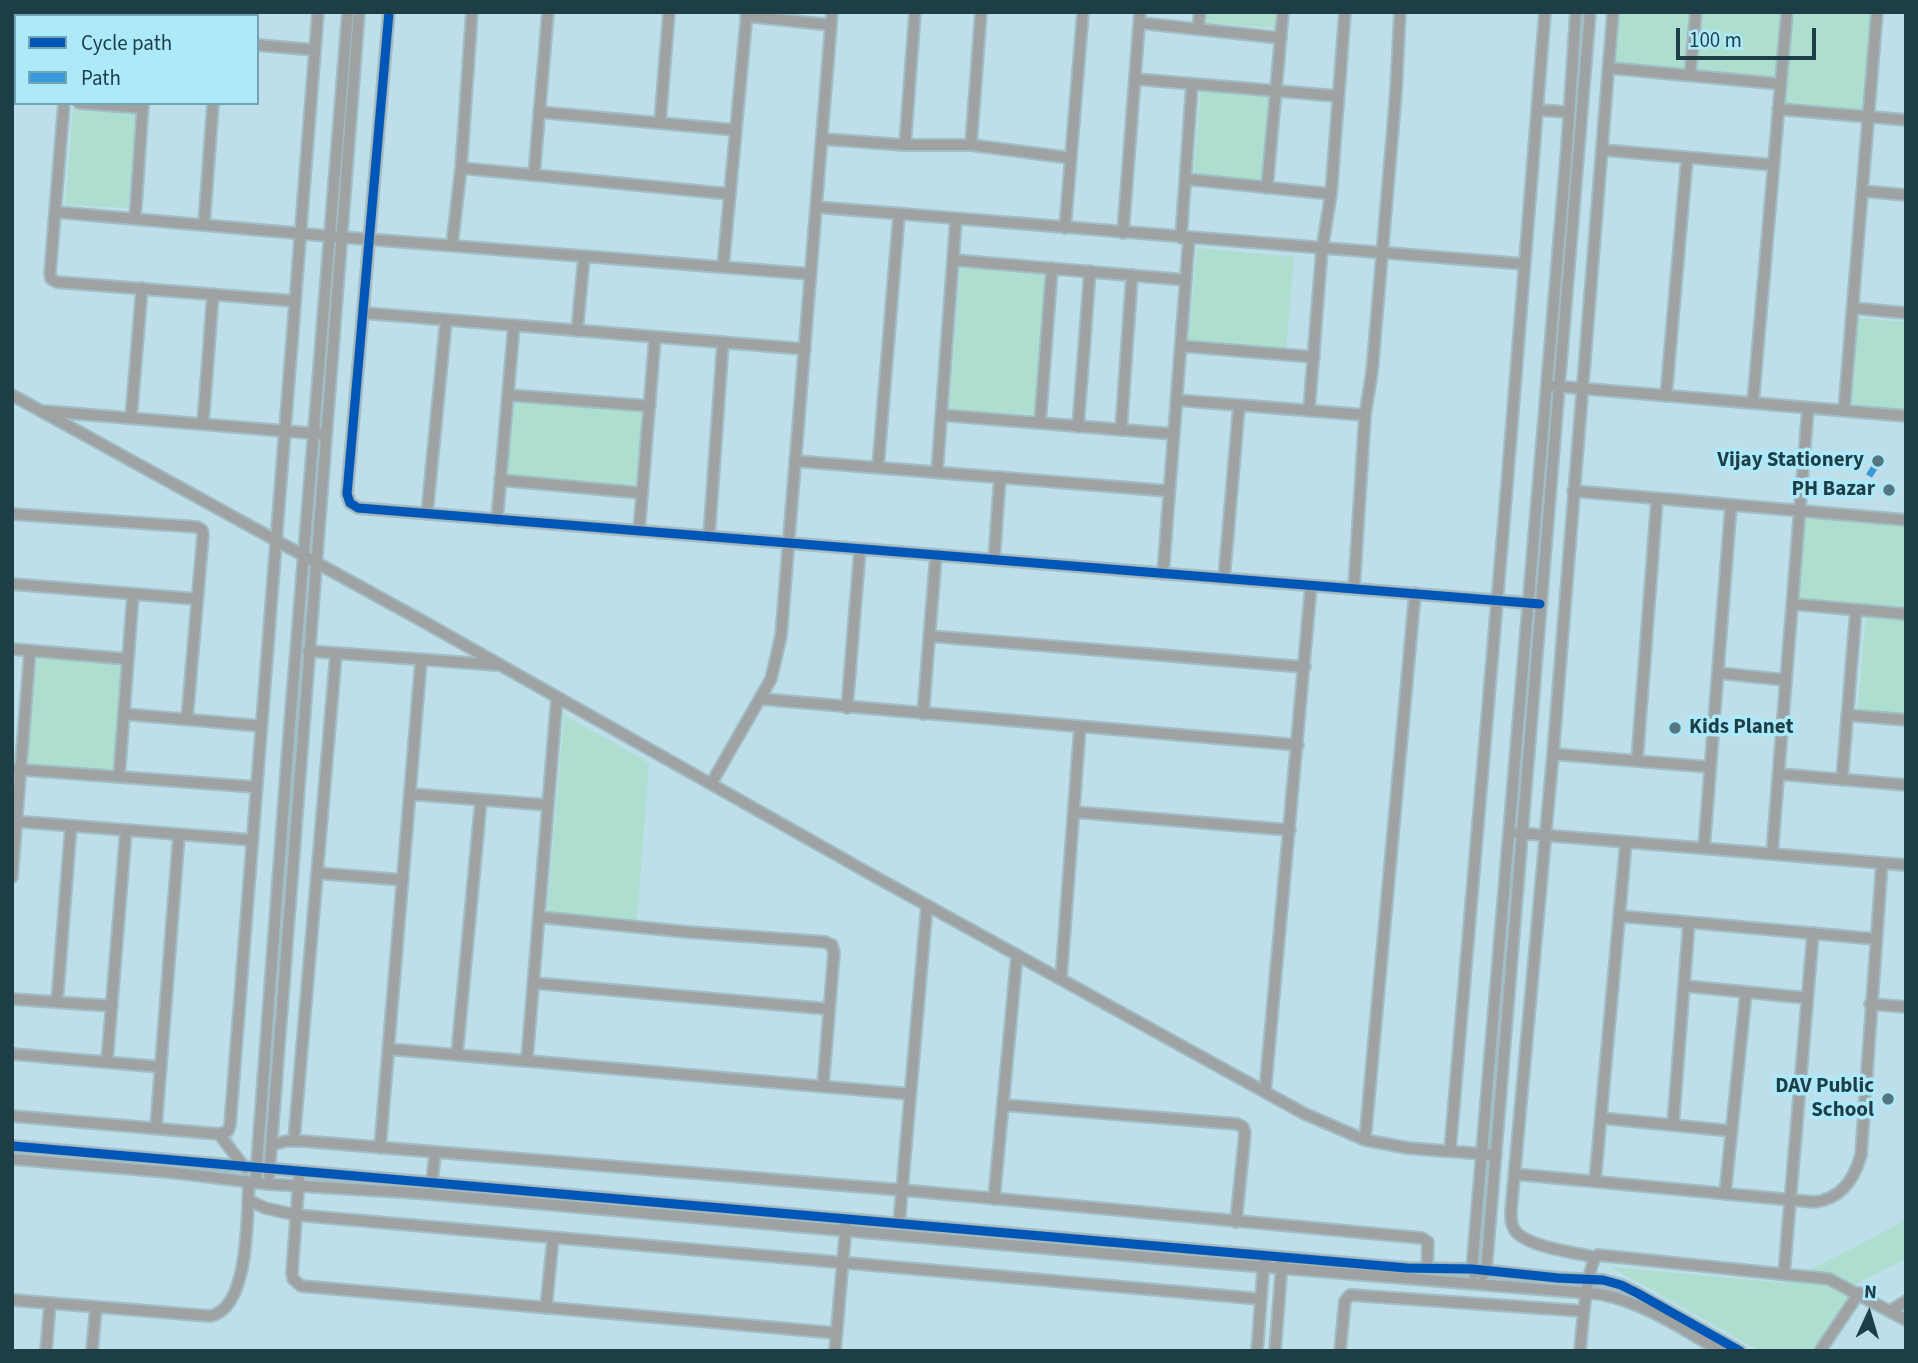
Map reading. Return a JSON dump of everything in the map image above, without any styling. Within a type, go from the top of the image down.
[{"type":"street","points":[[12,1116],[219,1134],[228,1131],[230,1125],[318,12]]},
{"type":"street","points":[[268,1184],[308,651],[303,633],[304,556],[319,434],[335,237],[348,12]]},
{"type":"street","points":[[335,237],[359,12]]},
{"type":"street","points":[[389,12],[347,494],[350,503],[358,508],[1535,604]]},
{"type":"street","points":[[452,245],[461,168],[472,12]]},
{"type":"street","points":[[534,175],[548,12]]},
{"type":"street","points":[[660,123],[669,12]]},
{"type":"street","points":[[711,784],[761,699],[777,659],[789,543],[832,12]]},
{"type":"street","points":[[905,145],[915,12]]},
{"type":"street","points":[[971,145],[981,12]]},
{"type":"street","points":[[1065,228],[1083,12]]},
{"type":"street","points":[[1198,29],[1200,12]]},
{"type":"street","points":[[1266,188],[1283,12]]},
{"type":"street","points":[[1310,411],[1322,249],[1331,194],[1345,12]]},
{"type":"street","points":[[1354,588],[1365,415],[1372,372],[1396,92],[1400,12]]},
{"type":"street","points":[[1450,1151],[1545,12]]},
{"type":"street","points":[[1477,1283],[1486,1271],[1522,833],[1576,12]]},
{"type":"street","points":[[1552,386],[1590,12]]},
{"type":"street","points":[[1613,12],[1553,754],[1514,1174],[1512,1224],[1517,1232],[1547,1246],[1594,1257],[1604,1255],[1829,1279],[1906,1320]]},
{"type":"street","points":[[1690,75],[1696,12]]},
{"type":"street","points":[[1754,403],[1787,12]]},
{"type":"street","points":[[1844,411],[1877,12]]},
{"type":"street","points":[[723,267],[747,14],[831,25]]},
{"type":"street","points":[[1123,233],[1140,18],[1198,29],[1281,37]]},
{"type":"street","points":[[259,45],[315,50]]},
{"type":"street","points":[[1609,68],[1781,84]]},
{"type":"street","points":[[1135,79],[1337,96]]},
{"type":"street","points":[[1163,574],[1186,280],[1186,179],[1192,85]]},
{"type":"street","points":[[64,105],[51,279],[57,282],[295,301]]},
{"type":"street","points":[[122,105],[143,106],[135,219]]},
{"type":"street","points":[[204,225],[213,105]]},
{"type":"street","points":[[1779,109],[1906,120]]},
{"type":"street","points":[[1537,110],[1569,112]]},
{"type":"street","points":[[539,112],[736,130]]},
{"type":"street","points":[[822,139],[905,145],[971,145],[1071,158]]},
{"type":"street","points":[[1602,150],[1774,165]]},
{"type":"street","points":[[1666,396],[1687,158]]},
{"type":"street","points":[[461,168],[730,194]]},
{"type":"street","points":[[1186,179],[1331,194]]},
{"type":"street","points":[[1863,191],[1906,195]]},
{"type":"street","points":[[816,207],[1524,264]]},
{"type":"street","points":[[55,212],[811,274]]},
{"type":"street","points":[[878,467],[899,214]]},
{"type":"street","points":[[937,472],[956,219]]},
{"type":"street","points":[[577,331],[584,257]]},
{"type":"street","points":[[953,260],[1186,280]]},
{"type":"street","points":[[1040,423],[1052,268]]},
{"type":"street","points":[[1078,427],[1090,271]]},
{"type":"street","points":[[1121,430],[1132,275]]},
{"type":"street","points":[[131,418],[142,288]]},
{"type":"street","points":[[203,424],[214,294]]},
{"type":"street","points":[[1853,308],[1906,313]]},
{"type":"street","points":[[364,313],[805,349]]},
{"type":"street","points":[[427,514],[446,320]]},
{"type":"street","points":[[497,520],[514,326]]},
{"type":"street","points":[[639,531],[655,337]]},
{"type":"street","points":[[709,537],[723,342]]},
{"type":"street","points":[[1181,346],[1314,356]]},
{"type":"street","points":[[1552,386],[1906,416]]},
{"type":"street","points":[[12,395],[1303,1113],[1365,1140],[1408,1148],[1496,1155]]},
{"type":"street","points":[[508,395],[650,406]]},
{"type":"street","points":[[1176,400],[1365,415]]},
{"type":"street","points":[[1224,579],[1239,405]]},
{"type":"street","points":[[1772,854],[1808,408]]},
{"type":"street","points":[[41,411],[319,434]]},
{"type":"street","points":[[941,415],[1174,434]]},
{"type":"street","points":[[12,1300],[218,1315],[230,1300],[240,1279],[252,1182],[251,1169],[303,633],[315,562],[319,434]]},
{"type":"street","points":[[795,461],[1169,491]]},
{"type":"street","points":[[994,560],[1000,477]]},
{"type":"street","points":[[500,480],[642,493]]},
{"type":"street","points":[[1573,491],[1906,520]]},
{"type":"street","points":[[1637,761],[1657,499]]},
{"type":"street","points":[[1704,848],[1731,505]]},
{"type":"street","points":[[12,514],[202,530],[187,719]]},
{"type":"street","points":[[847,708],[860,549]]},
{"type":"street","points":[[923,714],[936,555]]},
{"type":"street","points":[[12,584],[197,599]]},
{"type":"street","points":[[1265,1092],[1311,586]]},
{"type":"street","points":[[1365,1140],[1415,593]]},
{"type":"street","points":[[119,777],[133,594]]},
{"type":"street","points":[[1477,1283],[1472,1269],[1509,832],[1535,604]]},
{"type":"street","points":[[1792,604],[1906,614]]},
{"type":"street","points":[[1842,780],[1856,610]]},
{"type":"street","points":[[929,636],[1305,667]]},
{"type":"street","points":[[12,649],[128,659]]},
{"type":"street","points":[[12,876],[16,769],[30,651]]},
{"type":"street","points":[[308,651],[500,665]]},
{"type":"street","points":[[294,1140],[336,654]]},
{"type":"street","points":[[380,1148],[421,661]]},
{"type":"street","points":[[1718,673],[1786,680]]},
{"type":"street","points":[[527,1059],[557,697]]},
{"type":"street","points":[[761,699],[1298,745]]},
{"type":"street","points":[[124,714],[261,726]]},
{"type":"street","points":[[1847,715],[1906,720]]},
{"type":"street","points":[[1061,979],[1080,727]]},
{"type":"street","points":[[1553,754],[1710,767]]},
{"type":"street","points":[[16,769],[256,787]]},
{"type":"street","points":[[1779,774],[1906,785]]},
{"type":"street","points":[[410,794],[548,806]]},
{"type":"street","points":[[457,1054],[481,800]]},
{"type":"street","points":[[1074,812],[1290,830]]},
{"type":"street","points":[[14,821],[252,840]]},
{"type":"street","points":[[57,1002],[71,826]]},
{"type":"street","points":[[107,1062],[126,830]]},
{"type":"street","points":[[1509,832],[1906,865]]},
{"type":"street","points":[[156,1128],[178,834]]},
{"type":"street","points":[[1595,1181],[1626,842]]},
{"type":"street","points":[[1514,1174],[1814,1202],[1839,1195],[1857,1170],[1861,1155],[1882,863]]},
{"type":"street","points":[[317,873],[403,880]]},
{"type":"street","points":[[899,1224],[927,905]]},
{"type":"street","points":[[1619,916],[1876,939]]},
{"type":"street","points":[[539,917],[825,942],[832,945],[834,953],[822,1086]]},
{"type":"street","points":[[1673,1125],[1689,922]]},
{"type":"street","points":[[1784,1274],[1813,933]]},
{"type":"street","points":[[994,1199],[1017,955]]},
{"type":"street","points":[[533,983],[829,1009]]},
{"type":"street","points":[[1685,986],[1807,998]]},
{"type":"street","points":[[1725,1194],[1746,992]]},
{"type":"street","points":[[12,999],[112,1006]]},
{"type":"street","points":[[1870,1004],[1906,1007]]},
{"type":"street","points":[[388,1049],[910,1094]]},
{"type":"street","points":[[12,1054],[161,1067]]},
{"type":"street","points":[[1003,1105],[1243,1126],[1245,1133],[1236,1222]]},
{"type":"street","points":[[1601,1118],[1732,1131]]},
{"type":"street","points":[[219,1134],[251,1169]]},
{"type":"street","points":[[271,1145],[294,1140],[902,1190],[1422,1238],[1428,1242],[1427,1268]]},
{"type":"street","points":[[12,1146],[846,1225],[899,1224],[1587,1293],[1617,1297],[1638,1306],[1720,1351]]},
{"type":"street","points":[[432,1184],[435,1152]]},
{"type":"street","points":[[12,1159],[168,1172],[268,1184],[846,1225],[1264,1260]]},
{"type":"street","points":[[300,1173],[292,1273],[293,1279],[301,1286],[836,1334]]},
{"type":"street","points":[[248,1200],[265,1208],[296,1215],[1261,1299]]},
{"type":"street","points":[[846,1225],[835,1350],[847,1351]]},
{"type":"street","points":[[545,1308],[553,1238]]},
{"type":"street","points":[[1580,1351],[1583,1311],[1594,1257]]},
{"type":"street","points":[[1257,1351],[1264,1260]]},
{"type":"street","points":[[1282,1262],[1472,1269],[1621,1285],[1740,1351]]},
{"type":"street","points":[[1275,1351],[1282,1262]]},
{"type":"street","points":[[1820,1351],[1855,1292]]},
{"type":"street","points":[[1340,1351],[1345,1301],[1350,1295],[1583,1311]]},
{"type":"street","points":[[1890,1311],[1906,1301]]},
{"type":"street","points":[[46,1351],[50,1303]]},
{"type":"street","points":[[92,1351],[96,1307]]},
{"type":"green space","points":[[1206,12],[1276,12],[1275,28],[1205,23]]},
{"type":"green space","points":[[1613,12],[1877,12],[1869,117],[1778,109],[1781,84],[1609,68]]},
{"type":"green space","points":[[1201,89],[1269,96],[1261,180],[1193,174]]},
{"type":"green space","points":[[73,108],[136,113],[128,208],[65,205]]},
{"type":"green space","points":[[1197,248],[1294,257],[1286,350],[1188,341]]},
{"type":"green space","points":[[960,268],[1045,275],[1034,415],[949,409]]},
{"type":"green space","points":[[1858,318],[1906,322],[1906,410],[1852,406]]},
{"type":"green space","points":[[514,401],[642,412],[636,485],[508,475]]},
{"type":"green space","points":[[1804,518],[1906,527],[1906,610],[1798,600]]},
{"type":"green space","points":[[1866,615],[1906,618],[1906,716],[1857,712]]},
{"type":"green space","points":[[37,658],[123,665],[113,770],[27,763]]},
{"type":"green space","points":[[564,715],[649,763],[637,920],[547,911]]},
{"type":"green space","points":[[1906,1216],[1906,1259],[1858,1283],[1813,1351],[1760,1351],[1611,1267],[1785,1283],[1897,1225]]},
{"type":"marked path","points":[[1869,476],[1874,468]]},
{"type":"cycle path","points":[[389,12],[347,494],[350,503],[358,508],[1540,604]]},
{"type":"cycle path","points":[[12,1146],[1407,1268],[1472,1269],[1603,1280],[1637,1293],[1740,1351]]},
{"type":"place","name":"Vijay Stationery","points":[[1878,461]]},
{"type":"place","name":"PH Bazar","points":[[1889,490]]},
{"type":"place","name":"Kids Planet","points":[[1675,728]]},
{"type":"place","name":"DAV Public School","points":[[1888,1099]]}]
